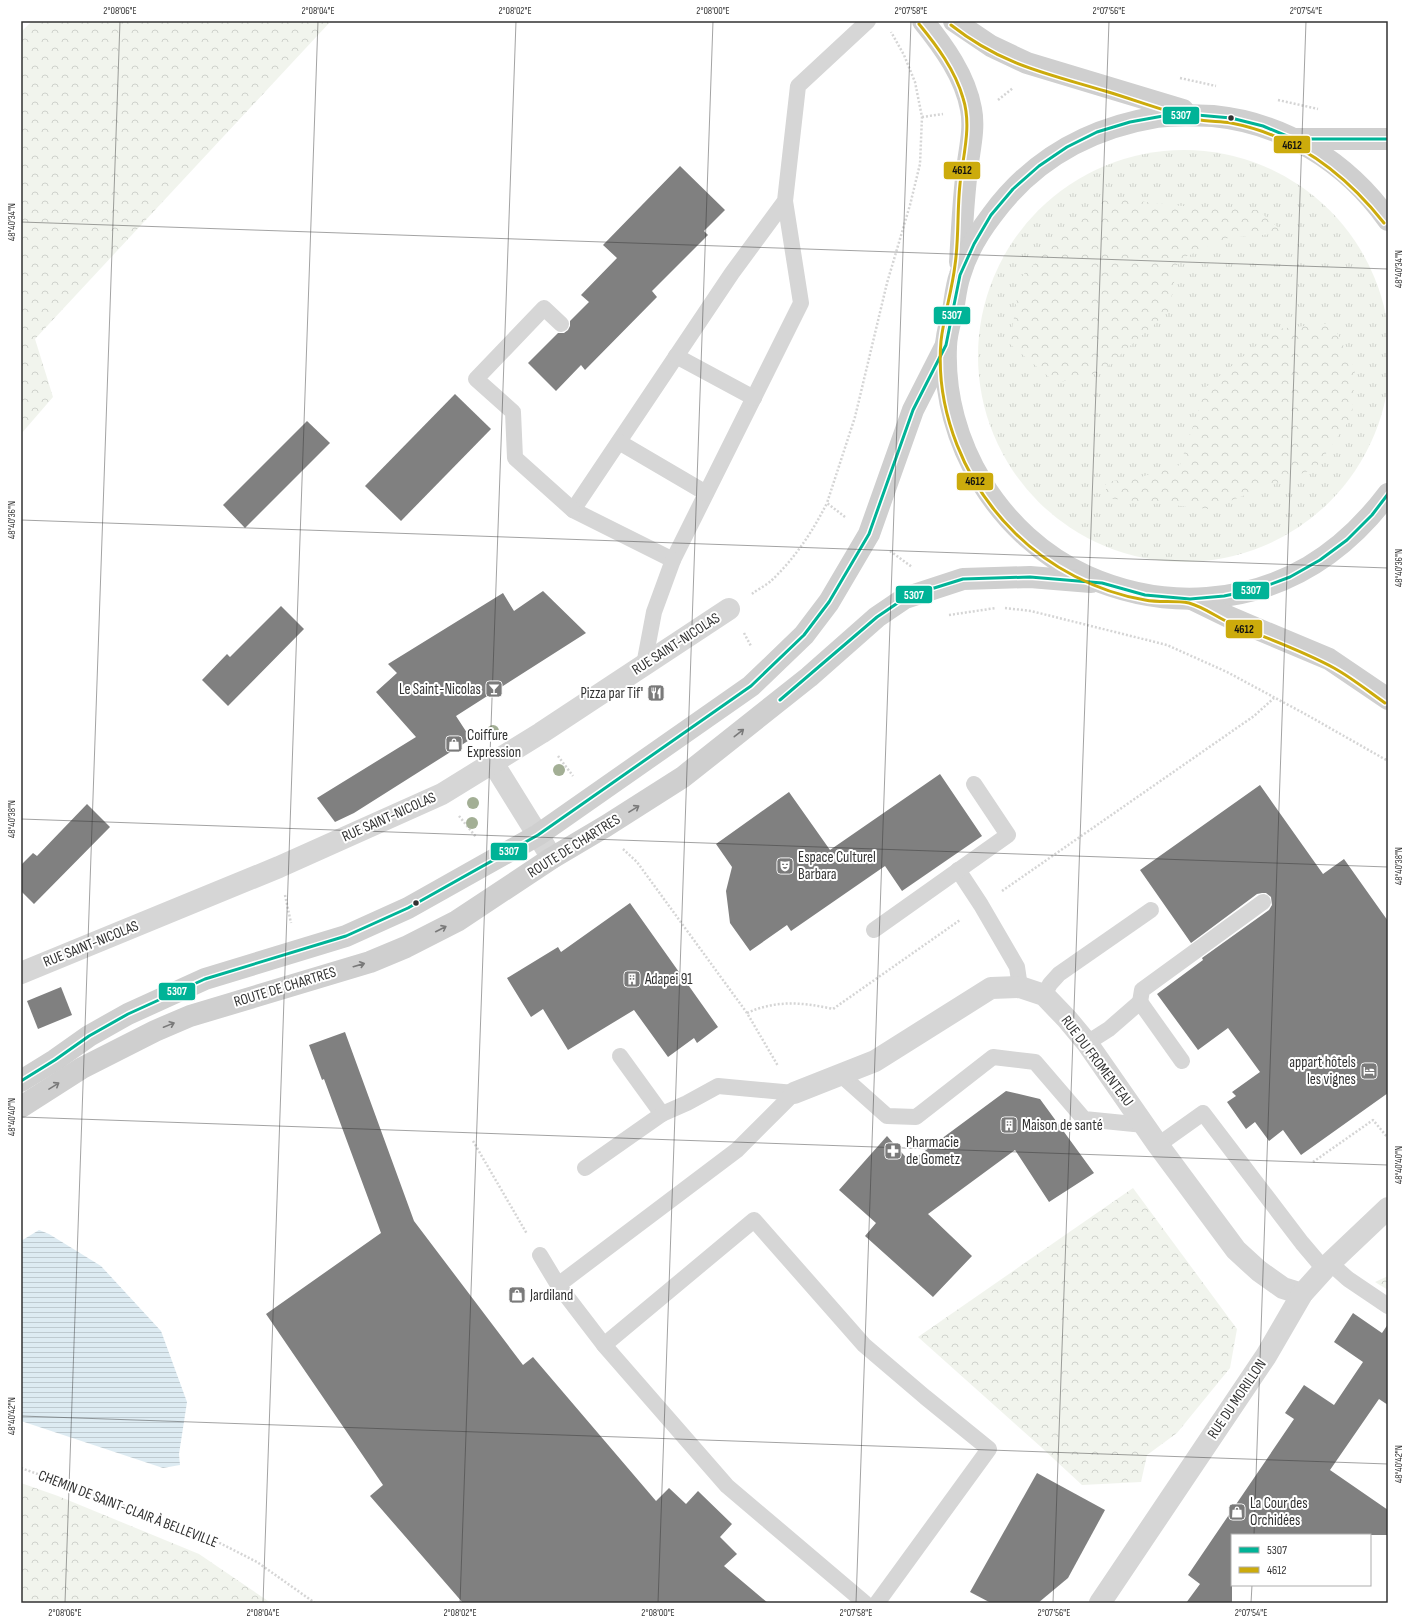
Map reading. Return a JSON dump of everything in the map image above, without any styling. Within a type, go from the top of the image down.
[{"type":"main road","points":[[923,21],[942,45],[961,78],[971,110],[971,137],[964,200],[960,275],[946,345],[946,379],[952,412],[962,444],[976,475],[995,503],[1013,523],[1043,551],[1071,569],[1102,583],[1145,595],[1190,599],[1224,596],[1258,589],[1290,576],[1320,560],[1347,540],[1372,515],[1388,494]]},
{"type":"main road","points":[[954,21],[991,46],[1027,63],[1197,115]]},
{"type":"main road","points":[[960,275],[974,244],[991,215],[1013,189],[1039,166],[1067,147],[1098,132],[1130,122],[1163,116],[1197,115],[1231,118],[1263,126],[1294,139],[1324,156],[1352,178],[1376,203],[1388,220]]},
{"type":"main road","points":[[1294,139],[1388,139]]},
{"type":"main road","name":"ROUTE DE CHARTRES","points":[[21,1081],[55,1060],[89,1036],[128,1014],[205,979],[346,936],[408,908],[538,835],[751,686],[804,635],[829,602],[869,534],[913,410],[946,345]]},
{"type":"main road","name":"ROUTE DE CHARTRES","points":[[21,1107],[82,1068],[155,1031],[190,1016],[370,962],[406,947],[457,921],[552,858],[683,777],[809,677],[877,617],[905,598],[963,578],[1030,577],[1102,583]]},
{"type":"main road","points":[[1190,599],[1329,659],[1388,699]]},
{"type":"street","name":"RUE SAINT-NICOLAS","points":[[21,973],[280,868],[442,794],[494,763],[730,609]]},
{"type":"street","points":[[494,763],[552,858]]},
{"type":"street","name":"RUE DU FROMENTEAU","points":[[794,1093],[875,1061],[991,988],[1020,987],[1044,995],[1067,1019],[1087,1044],[1158,1145],[1236,1250],[1259,1271],[1283,1288],[1302,1294]]},
{"type":"street","name":"RUE DU MORILLON","points":[[1100,1603],[1266,1356],[1302,1294],[1327,1266],[1388,1208]]},
{"type":"lane","points":[[644,665],[654,612],[673,560],[801,303],[785,201],[798,86],[868,21]]},
{"type":"lane","points":[[574,510],[732,273],[785,201]]},
{"type":"lane","points":[[562,324],[544,308],[476,379],[513,412],[515,458],[574,510],[673,560]]},
{"type":"lane","points":[[676,356],[754,398]]},
{"type":"lane","points":[[619,442],[706,493]]},
{"type":"lane","points":[[874,930],[1008,835],[974,784]]},
{"type":"lane","points":[[958,870],[981,905],[1017,967],[1020,987]]},
{"type":"lane","points":[[1087,1044],[1109,1029],[1140,1002],[1142,990],[1263,902]]},
{"type":"lane","points":[[1044,995],[1050,984],[1059,974],[1151,910]]},
{"type":"lane","points":[[1140,1002],[1182,1061]]},
{"type":"lane","points":[[620,1056],[662,1114]]},
{"type":"lane","points":[[841,1075],[887,1116],[916,1117],[992,1057],[1035,1062],[1084,1119],[1144,1125]]},
{"type":"lane","points":[[585,1168],[662,1114],[687,1103],[718,1086],[794,1093]]},
{"type":"lane","points":[[558,1285],[737,1150],[794,1093]]},
{"type":"lane","points":[[1158,1145],[1203,1113],[1302,1243],[1327,1266],[1388,1306]]},
{"type":"lane","points":[[604,1345],[754,1220],[864,1345],[925,1397],[989,1448],[877,1603]]},
{"type":"lane","points":[[540,1256],[558,1285],[604,1345],[727,1486],[865,1603]]},
{"type":"path","points":[[730,609],[772,580],[801,546],[817,524],[827,503]]},
{"type":"path","points":[[747,1013],[762,1006],[781,1003],[809,1004],[833,1009],[1254,716],[1274,698]]},
{"type":"path","points":[[620,847],[637,862],[747,1013],[794,1093]]},
{"type":"path","points":[[280,868],[297,951]]},
{"type":"path","points":[[1314,1162],[1373,1120],[1388,1138]]},
{"type":"path","points":[[473,1141],[540,1256]]},
{"type":"path","name":"CHEMIN DE SAINT-CLAIR À BELLEVILLE","points":[[21,1468],[202,1534],[257,1562],[315,1603]]},
{"type":"green space","points":[[32,21],[331,21],[35,339],[53,397],[21,434],[21,32]]},
{"type":"green space","points":[[1184,150],[1224,154],[1263,166],[1281,174],[1298,185],[1330,210],[1355,242],[1366,259],[1374,277],[1386,316],[1390,356],[1386,396],[1374,435],[1366,453],[1355,470],[1330,502],[1298,527],[1281,538],[1263,546],[1224,558],[1184,562],[1144,558],[1105,546],[1087,538],[1070,527],[1038,502],[1013,470],[1002,453],[994,435],[982,396],[978,356],[982,316],[994,277],[1002,259],[1013,242],[1038,210],[1070,185],[1087,174],[1105,166],[1144,154]]},
{"type":"green space","points":[[1102,197],[1182,206],[1258,210],[1284,233],[1228,238],[1178,260],[1169,311],[1101,372],[1056,383],[1010,344],[1020,278]]},
{"type":"green space","points":[[1332,323],[1355,369],[1352,416],[1316,468],[1209,509],[1106,498],[1106,482],[1141,477],[1180,465],[1206,387],[1277,329]]},
{"type":"green space","points":[[1133,1188],[1237,1329],[1230,1368],[1177,1433],[1147,1455],[1141,1482],[1082,1485],[918,1337]]},
{"type":"green space","points":[[1388,1276],[1388,1290],[1375,1282]]},
{"type":"green space","points":[[21,1483],[58,1496],[199,1554],[271,1603],[21,1603]]},
{"type":"shaded area","points":[[39,1230],[49,1234],[101,1266],[161,1331],[187,1402],[179,1454],[180,1465],[163,1468],[21,1421],[21,1241]]},
{"type":"building","points":[[680,166],[725,210],[704,231],[708,235],[652,291],[657,297],[585,370],[581,365],[556,391],[528,363],[558,333],[564,333],[568,330],[570,321],[589,302],[581,295],[617,258],[603,245]]},
{"type":"building","points":[[455,394],[491,429],[401,521],[365,486]]},
{"type":"building","points":[[307,421],[330,443],[245,528],[223,505]]},
{"type":"building","points":[[543,591],[586,633],[456,716],[471,739],[354,813],[335,822],[317,798],[416,737],[376,692],[397,673],[388,664],[503,593],[514,611]]},
{"type":"building","points":[[281,606],[304,629],[228,706],[202,680],[227,654],[230,657]]},
{"type":"building","points":[[940,774],[982,836],[902,891],[885,866],[791,931],[787,925],[750,951],[730,923],[726,891],[732,867],[716,844],[789,792],[830,850]]},
{"type":"building","points":[[1260,785],[1323,874],[1344,859],[1388,921],[1388,1093],[1301,1155],[1283,1130],[1269,1141],[1255,1122],[1246,1129],[1227,1102],[1236,1096],[1232,1092],[1260,1072],[1228,1028],[1198,1050],[1157,994],[1203,960],[1202,958],[1269,910],[1272,905],[1271,897],[1266,893],[1257,894],[1191,943],[1140,870]]},
{"type":"building","points":[[87,804],[110,827],[34,904],[21,891],[21,865],[33,853],[37,856]]},
{"type":"building","name":"Adapei 91","points":[[630,903],[718,1027],[697,1043],[694,1038],[668,1057],[634,1010],[568,1050],[543,1009],[531,1017],[507,978],[558,947],[561,952]]},
{"type":"building","points":[[61,987],[72,1015],[38,1029],[27,1001]]},
{"type":"building","points":[[345,1032],[414,1221],[523,1365],[533,1357],[656,1501],[669,1488],[686,1504],[698,1491],[732,1524],[720,1537],[737,1554],[724,1566],[768,1603],[463,1603],[370,1496],[383,1485],[266,1314],[381,1233],[324,1079],[322,1080],[309,1045]]},
{"type":"building","points":[[1006,1091],[1040,1099],[1094,1173],[1049,1202],[1015,1150],[928,1214],[972,1256],[933,1297],[865,1236],[876,1223],[839,1190],[887,1136],[910,1162]]},
{"type":"building","points":[[1353,1313],[1382,1333],[1388,1324],[1388,1405],[1379,1399],[1330,1470],[1388,1510],[1388,1535],[1231,1534],[1232,1603],[1186,1603],[1200,1584],[1188,1575],[1294,1419],[1285,1413],[1304,1385],[1334,1405],[1363,1362],[1334,1342]]},
{"type":"building","points":[[1037,1473],[1105,1510],[1068,1578],[1038,1603],[991,1603],[970,1592]]},
{"type":"transit line","name":"4612","points":[[919,24],[939,50],[950,68],[960,88],[966,109],[967,119],[966,141],[959,194],[958,235],[954,275],[941,341],[940,367],[943,394],[957,445],[968,469],[997,514],[1015,533],[1043,557],[1075,576],[1109,591],[1127,596],[1151,601],[1184,602],[1195,605],[1232,624],[1296,650],[1334,668],[1385,703]]},
{"type":"transit line","name":"4612","points":[[951,25],[988,50],[1006,59],[1043,73],[1183,116],[1200,120],[1231,123],[1276,137],[1297,147],[1335,173],[1369,205],[1384,223]]},
{"type":"transit line","name":"5307","points":[[21,1081],[55,1060],[89,1036],[128,1014],[205,979],[346,936],[408,908],[538,835],[751,686],[804,635],[829,602],[869,534],[913,410],[946,345],[960,275],[974,244],[991,215],[1013,189],[1039,166],[1067,147],[1097,132],[1130,122],[1163,116],[1197,115],[1231,118],[1263,126],[1294,139],[1388,139]]},
{"type":"transit line","name":"5307","points":[[780,700],[877,617],[905,598],[931,589],[963,579],[1030,577],[1102,583],[1145,595],[1190,599],[1224,596],[1258,589],[1290,577],[1320,560],[1347,540],[1372,515],[1388,494]]},
{"type":"place","name":"Le Saint-Nicolas","points":[[494,689]]},
{"type":"place","name":"Pizza par Tif'","points":[[656,693]]},
{"type":"place","name":"Coiffure Expression","points":[[454,744]]},
{"type":"place","name":"Espace Culturel Barbara","points":[[785,866]]},
{"type":"place","name":"Adapei 91","points":[[632,979]]},
{"type":"place","name":"appart hôtels les vignes","points":[[1369,1071]]},
{"type":"place","name":"Maison de santé","points":[[1009,1125]]},
{"type":"place","name":"Pharmacie de Gometz","points":[[893,1151]]},
{"type":"place","name":"Jardiland","points":[[517,1295]]},
{"type":"place","name":"La Cour des Orchidées","points":[[1237,1512]]}]
